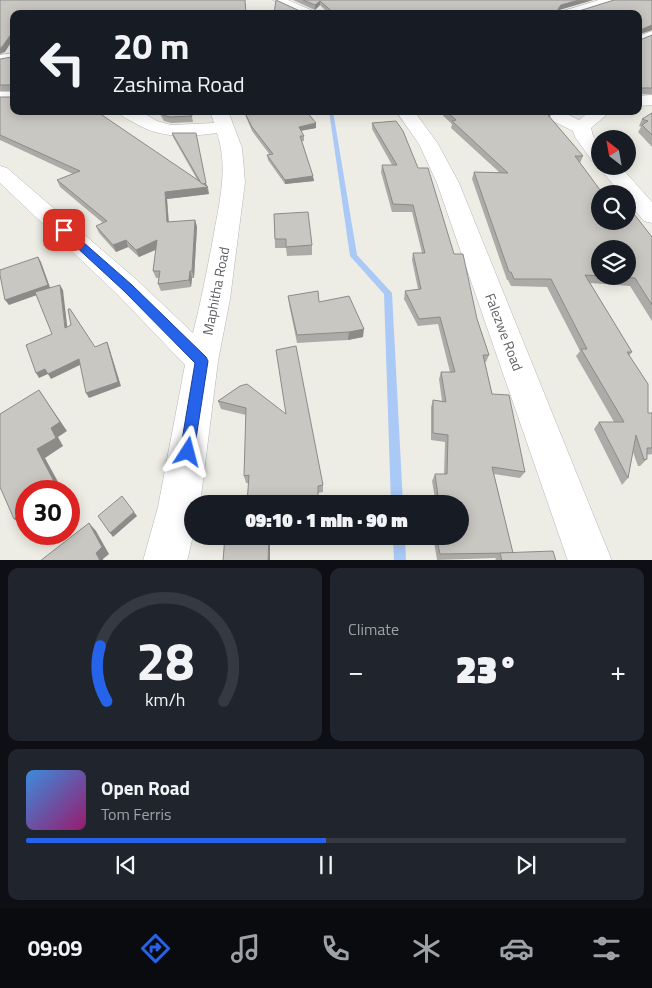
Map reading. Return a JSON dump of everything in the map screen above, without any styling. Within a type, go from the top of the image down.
[{"type":"street","points":[[280,0],[304,10]]},
{"type":"street","points":[[577,10],[610,0]]},
{"type":"street","points":[[133,115],[153,126],[165,130],[193,130],[221,119]]},
{"type":"street","name":"Falezwe Road","points":[[408,115],[422,131],[440,166],[499,316],[590,560]]},
{"type":"street","points":[[555,115],[582,128]]},
{"type":"street","points":[[591,146],[584,137],[582,128],[587,121],[597,115]]},
{"type":"street","name":"Maphitha Road","points":[[165,560],[179,507],[202,361],[216,299],[234,182],[232,148],[221,119]]},
{"type":"street","points":[[0,172],[128,288],[202,361]]},
{"type":"street","points":[[616,175],[652,216]]},
{"type":"building","points":[[0,0],[245,0],[246,10],[10,10],[10,36],[0,48]]},
{"type":"building","points":[[276,0],[298,10],[275,10]]},
{"type":"building","points":[[303,0],[579,0],[561,5],[558,10],[330,10],[320,1],[315,5]]},
{"type":"building","points":[[614,0],[652,0],[652,25],[642,29],[642,10],[582,10]]},
{"type":"building","points":[[652,35],[652,88],[642,88],[642,39]]},
{"type":"building","points":[[10,57],[10,85],[0,85],[0,59]]},
{"type":"building","points":[[0,97],[10,97],[10,115],[102,115],[208,187],[165,192],[167,222],[195,220],[192,271],[190,271],[189,280],[158,284],[160,271],[153,271],[157,240],[136,250],[126,240],[113,245],[96,226],[107,221],[57,180],[80,171],[0,135]]},
{"type":"building","points":[[652,113],[652,135],[642,125],[648,121],[642,119]]},
{"type":"building","points":[[163,115],[192,116],[170,117]]},
{"type":"building","points":[[246,115],[309,115],[316,123],[299,127],[304,136],[300,136],[313,176],[285,180],[267,155],[273,154],[252,127]]},
{"type":"building","points":[[450,115],[548,115],[583,156],[575,156],[596,185],[591,185],[591,230],[636,230],[636,217],[652,237],[652,305],[636,280],[636,240],[591,240],[591,275],[585,275],[632,352],[627,352],[648,384],[648,413],[652,413],[652,448],[647,448],[647,459],[644,460],[636,435],[628,478],[599,422],[624,422],[581,349],[587,349],[551,279],[514,279],[511,272],[509,272],[474,172],[508,173],[452,121],[456,120]]},
{"type":"building","points":[[396,121],[403,131],[418,168],[428,168],[454,254],[463,254],[477,319],[489,355],[483,355],[492,394],[509,395],[525,472],[492,467],[513,553],[440,554],[438,545],[469,545],[469,495],[438,495],[435,474],[447,474],[448,435],[433,433],[433,400],[446,402],[441,372],[455,372],[440,317],[419,319],[405,291],[421,289],[413,253],[425,253],[413,205],[393,204],[382,165],[397,165],[372,123]]},
{"type":"building","points":[[172,133],[196,133],[206,183],[201,183]]},
{"type":"building","points":[[308,212],[312,245],[286,247],[286,239],[275,239],[274,214]]},
{"type":"building","points":[[38,257],[48,285],[5,300],[0,270]]},
{"type":"building","points":[[60,285],[65,328],[71,325],[68,309],[70,309],[95,347],[107,342],[118,382],[86,393],[79,359],[48,374],[45,369],[36,373],[26,345],[52,334],[35,292]]},
{"type":"building","points":[[318,291],[319,302],[349,296],[364,329],[349,332],[297,335],[288,296]]},
{"type":"building","points":[[296,346],[323,485],[318,486],[318,495],[248,495],[249,475],[244,476],[246,408],[218,401],[240,386],[247,384],[286,414],[276,350]]},
{"type":"building","points":[[39,390],[60,422],[51,428],[56,438],[37,449],[53,480],[15,480],[14,519],[0,487],[0,414]]},
{"type":"building","points":[[122,496],[134,512],[110,533],[98,516]]},
{"type":"building","points":[[89,523],[102,547],[96,553],[100,560],[41,560],[61,545],[80,545],[80,530]]},
{"type":"building","points":[[224,545],[269,545],[268,560],[223,560]]},
{"type":"building","points":[[553,551],[556,560],[502,560],[500,553]]},
{"type":"waterway","points":[[332,115],[354,256],[388,293],[397,495]]},
{"type":"waterway","points":[[399,545],[400,560]]},
{"type":"route","points":[[64,230],[128,288],[202,361],[188,452]]}]
